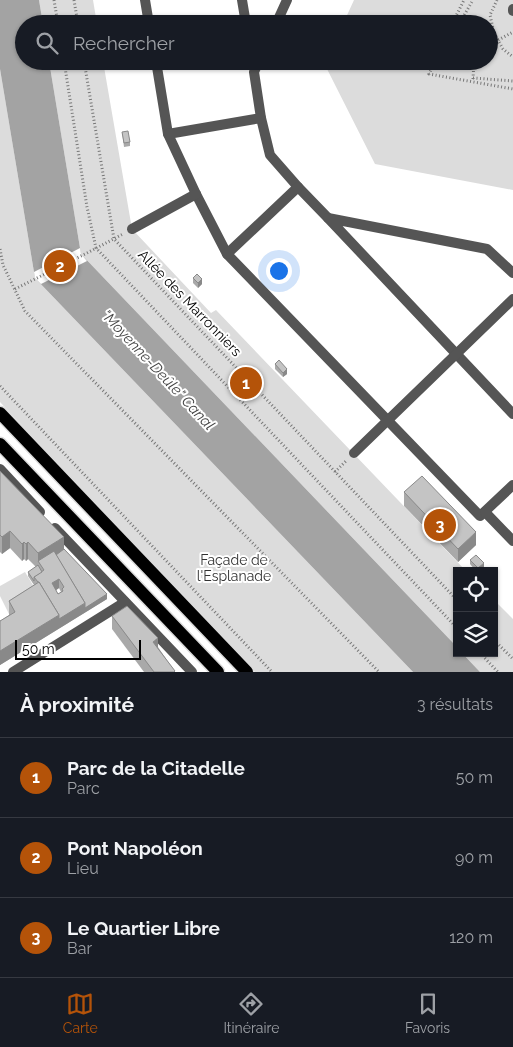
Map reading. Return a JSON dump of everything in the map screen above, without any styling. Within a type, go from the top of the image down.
[{"type":"main road","points":[[0,413],[246,672]]},
{"type":"main road","points":[[0,444],[218,672]]},
{"type":"street","points":[[145,0],[148,15]]},
{"type":"street","points":[[242,0],[244,15]]},
{"type":"street","points":[[280,15],[287,0]]},
{"type":"street","points":[[157,70],[168,134],[227,254],[480,516],[513,485]]},
{"type":"street","points":[[254,72],[261,118],[270,155],[513,414]]},
{"type":"street","points":[[168,134],[261,118]]},
{"type":"street","points":[[227,254],[298,187]]},
{"type":"street","points":[[132,229],[196,194]]},
{"type":"street","points":[[328,218],[487,249],[513,273]]},
{"type":"street","points":[[354,453],[513,299]]},
{"type":"street","points":[[0,469],[192,672]]},
{"type":"street","points":[[485,512],[513,541]]},
{"type":"street","points":[[13,672],[125,602]]},
{"type":"path","points":[[54,0],[56,15]]},
{"type":"path","points":[[74,0],[76,15]]},
{"type":"path","points":[[456,15],[464,0]]},
{"type":"path","points":[[464,15],[473,0]]},
{"type":"path","points":[[490,15],[497,0]]},
{"type":"path","points":[[513,32],[498,40],[503,49],[513,57]]},
{"type":"path","points":[[65,70],[87,207],[96,248],[453,624]]},
{"type":"path","points":[[86,70],[114,239]]},
{"type":"path","points":[[431,70],[429,74],[472,80],[513,89]]},
{"type":"path","points":[[472,80],[473,70]]},
{"type":"path","points":[[472,80],[513,81]]},
{"type":"path","points":[[15,289],[132,229]]},
{"type":"path","name":"Allée des Marronniers","points":[[114,239],[453,596]]},
{"type":"path","points":[[0,249],[3,265],[25,310],[379,672]]},
{"type":"path","points":[[0,386],[272,672]]},
{"type":"path","points":[[498,644],[513,660]]},
{"type":"path","points":[[484,657],[498,672]]},
{"type":"green space","points":[[39,0],[93,0],[96,15],[42,15]]},
{"type":"green space","points":[[354,0],[513,0],[513,190],[375,164],[328,70],[498,70],[498,15],[347,15]]},
{"type":"green space","name":"Façade de l'Esplanade","points":[[0,69],[35,278],[413,672],[255,672],[0,402]]},
{"type":"green space","points":[[50,70],[105,70],[132,229],[211,313],[216,310],[462,567],[453,567],[453,643],[81,254]]},
{"type":"green space","points":[[25,572],[39,595],[9,614],[0,596],[0,586]]},
{"type":"green space","points":[[498,604],[513,619],[513,672],[480,672],[466,657],[498,657]]},
{"type":"water","name":"\"Moyenne-Deûle\" Canal","points":[[0,0],[39,0],[42,15],[15,15],[15,70],[50,70],[81,254],[453,643],[453,657],[466,657],[480,672],[413,672],[35,278],[0,69]]},
{"type":"pier","points":[[80,248],[81,254],[87,261],[41,284],[35,278],[34,272]]},
{"type":"building","points":[[128,131],[130,142],[124,143],[122,132]]},
{"type":"building","points":[[197,274],[202,279],[198,283],[193,278]]},
{"type":"building","points":[[279,360],[287,369],[283,373],[275,364]]},
{"type":"building","points":[[0,471],[64,537],[38,553],[28,542],[22,544],[10,531],[2,537],[0,535]]},
{"type":"building","points":[[422,476],[476,532],[458,549],[404,492]]},
{"type":"building","points":[[64,549],[107,594],[85,608],[85,603],[56,555]]},
{"type":"building","points":[[54,551],[85,603],[59,619],[59,615],[34,577],[44,570],[38,561]],"holes":[[[59,579],[64,587],[63,591],[58,594],[52,583]]]},
{"type":"building","points":[[476,555],[484,563],[477,567],[470,560]]},
{"type":"building","points":[[38,565],[42,572],[34,577],[34,581],[28,572]]},
{"type":"building","points":[[39,582],[59,615],[0,651],[0,621],[15,612],[9,601]]},
{"type":"building","points":[[127,606],[158,638],[153,642],[174,672],[154,672],[112,616]]},
{"type":"place","name":"Pont Napoléon","points":[[60,266]]},
{"type":"place","name":"Parc de la Citadelle","points":[[246,383]]},
{"type":"place","name":"Le Quartier Libre","points":[[440,525]]}]
